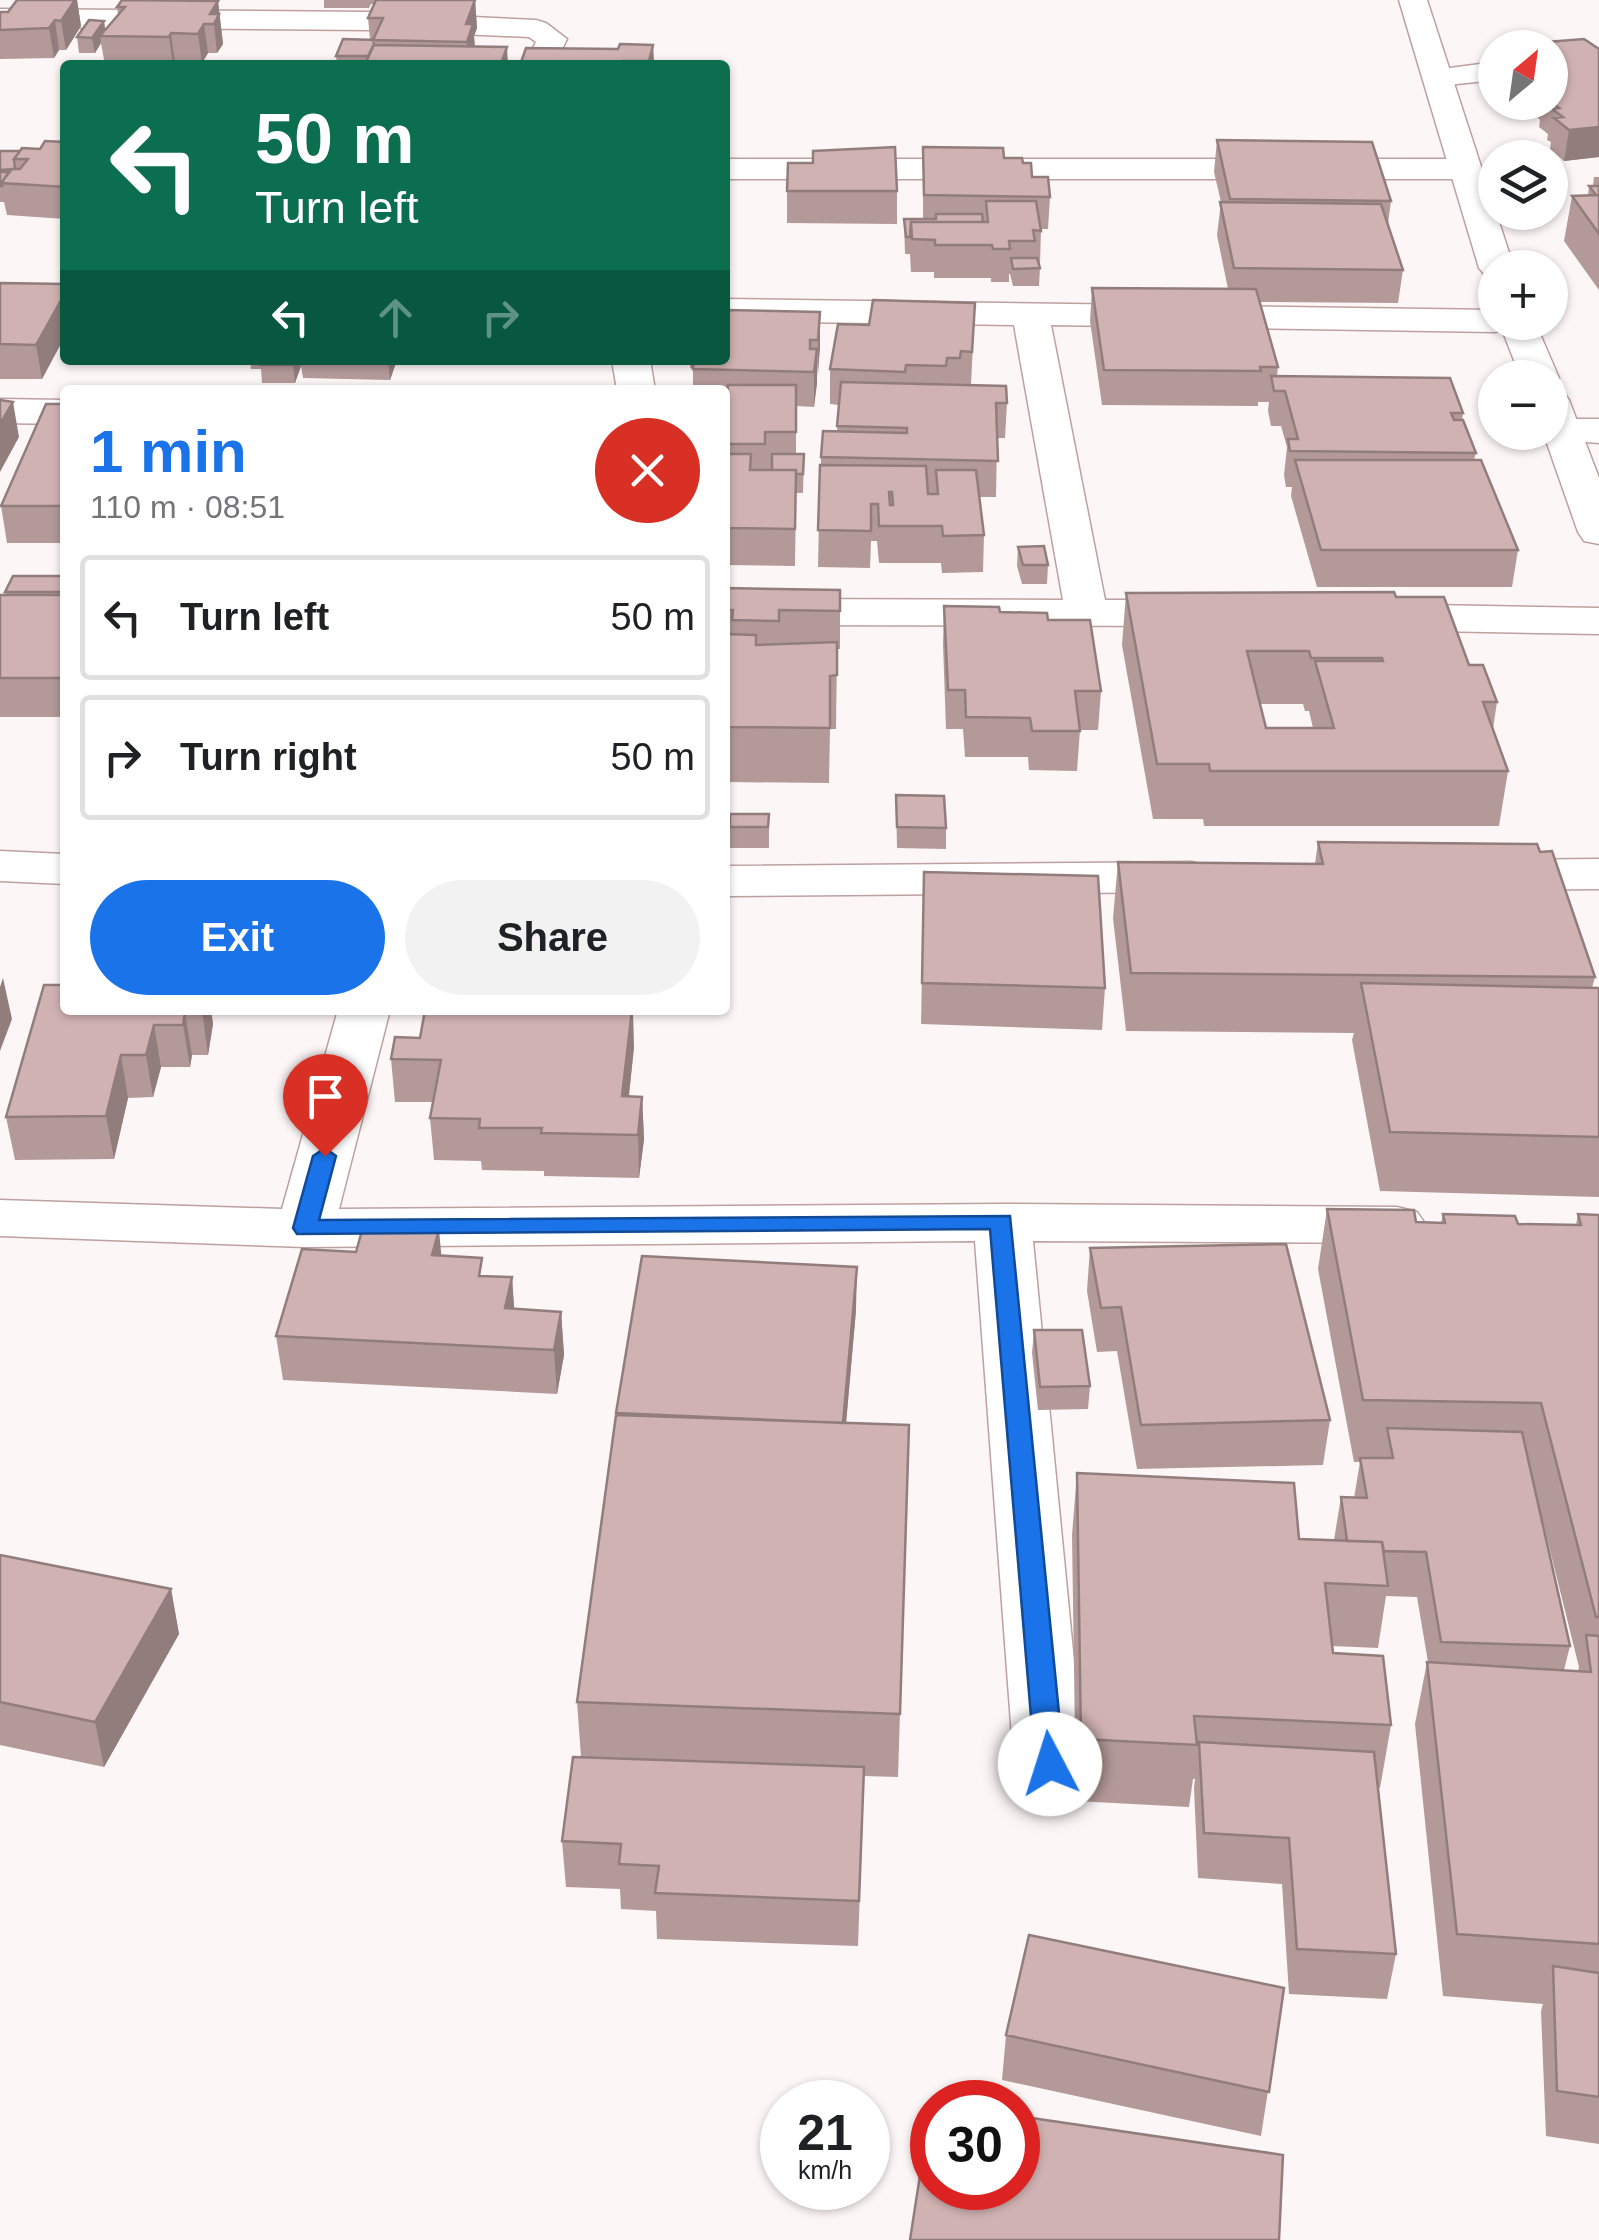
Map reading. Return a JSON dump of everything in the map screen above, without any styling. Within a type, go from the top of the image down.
[{"type":"street","points":[[1414,0],[1420,36],[1438,77],[1462,169],[1491,250]]},
{"type":"street","points":[[0,18],[269,9],[536,29],[552,39],[544,55],[560,60]]},
{"type":"street","points":[[1438,77],[1478,73]]},
{"type":"street","points":[[730,169],[1462,169]]},
{"type":"street","points":[[730,310],[1478,321]]},
{"type":"street","points":[[1031,316],[1086,611]]},
{"type":"street","points":[[0,412],[60,412]]},
{"type":"street","points":[[1571,421],[1599,532]]},
{"type":"street","points":[[730,612],[1244,614]]},
{"type":"street","points":[[1342,616],[1599,621]]},
{"type":"street","points":[[0,866],[60,869]]},
{"type":"street","points":[[1440,875],[1599,874]]},
{"type":"street","points":[[730,881],[1242,877]]},
{"type":"street","points":[[305,1228],[363,1015]]},
{"type":"street","points":[[0,1218],[305,1228],[1002,1222],[1440,1226]]},
{"type":"street","points":[[1002,1222],[1050,1764]]},
{"type":"building","points":[[17,0],[75,0],[61,21],[55,20],[49,28],[0,30],[0,12],[8,12]]},
{"type":"building","points":[[122,0],[218,1],[210,14],[219,14],[214,24],[204,24],[198,34],[100,36],[125,7],[117,7]]},
{"type":"building","points":[[376,0],[475,0],[466,24],[473,24],[467,42],[373,40],[383,18],[368,18]]},
{"type":"building","points":[[89,20],[104,21],[92,38],[77,37]]},
{"type":"building","points":[[343,39],[376,40],[368,56],[336,56]]},
{"type":"building","points":[[1584,39],[1599,49],[1599,127],[1569,130],[1556,120],[1568,120],[1568,40]]},
{"type":"building","points":[[620,44],[653,45],[649,60],[522,60],[526,48],[618,49]]},
{"type":"building","points":[[374,45],[507,47],[502,60],[367,60]]},
{"type":"building","points":[[1217,140],[1372,142],[1391,201],[1230,199]]},
{"type":"building","points":[[45,141],[60,142],[60,187],[1,183],[12,169],[20,169],[28,159],[14,159],[22,148],[40,149]]},
{"type":"building","points":[[895,147],[897,191],[787,191],[788,163],[813,163],[813,151]]},
{"type":"building","points":[[923,147],[1003,148],[1004,158],[1022,158],[1023,163],[1031,163],[1032,177],[1048,177],[1050,197],[924,195]]},
{"type":"building","points":[[0,151],[20,151],[14,159],[15,169],[0,170]]},
{"type":"building","points":[[1599,195],[1599,234],[1572,196]]},
{"type":"building","points":[[986,201],[1036,201],[1041,231],[1033,230],[1035,241],[1009,241],[1010,249],[993,249],[992,245],[935,245],[935,240],[912,239],[911,222],[988,222]]},
{"type":"building","points":[[1220,202],[1381,204],[1403,270],[1234,268]]},
{"type":"building","points":[[936,214],[982,214],[983,222],[911,222],[910,237],[906,237],[904,219],[936,219]]},
{"type":"building","points":[[1011,258],[1037,258],[1040,268],[1013,269]]},
{"type":"building","points":[[0,283],[60,284],[60,302],[36,345],[0,344]]},
{"type":"building","points":[[1092,288],[1256,289],[1278,367],[1260,367],[1261,371],[1104,370]]},
{"type":"building","points":[[873,300],[975,303],[972,352],[961,351],[960,358],[947,358],[946,366],[906,365],[905,372],[830,369],[838,324],[869,325]]},
{"type":"building","points":[[730,310],[820,312],[818,340],[810,340],[810,349],[817,349],[814,372],[693,369],[693,365],[730,365]]},
{"type":"building","points":[[1271,376],[1450,378],[1463,413],[1451,413],[1454,420],[1463,420],[1476,453],[1290,451],[1288,439],[1298,439],[1285,391],[1274,391]]},
{"type":"building","points":[[841,382],[1006,386],[1007,403],[996,403],[998,461],[821,457],[823,431],[907,433],[907,428],[837,426]]},
{"type":"building","points":[[730,385],[796,385],[796,432],[765,432],[765,444],[730,444]]},
{"type":"building","points":[[0,400],[13,402],[0,424]]},
{"type":"building","points":[[46,404],[60,404],[60,506],[1,506]]},
{"type":"building","points":[[730,454],[751,454],[750,470],[796,470],[795,529],[730,528]]},
{"type":"building","points":[[772,454],[804,454],[803,474],[796,474],[796,470],[772,470]]},
{"type":"building","points":[[1295,460],[1481,460],[1518,550],[1321,550]]},
{"type":"building","points":[[820,465],[926,466],[928,494],[938,494],[936,470],[976,470],[984,535],[943,536],[942,526],[879,526],[878,504],[871,504],[871,531],[818,530]]},
{"type":"building","points":[[1044,546],[1048,565],[1023,565],[1018,547]]},
{"type":"building","points":[[13,576],[60,576],[60,592],[5,592]]},
{"type":"building","points":[[730,588],[840,590],[840,611],[779,610],[779,621],[732,620]]},
{"type":"building","points":[[1394,592],[1396,597],[1444,597],[1469,665],[1483,665],[1497,702],[1483,702],[1508,771],[1210,771],[1209,764],[1157,764],[1126,593]],"holes":[[[1247,651],[1309,651],[1311,658],[1383,661],[1315,661],[1334,728],[1266,728]]]},
{"type":"building","points":[[0,595],[60,595],[60,678],[0,678]]},
{"type":"building","points":[[944,606],[999,607],[1000,612],[1047,613],[1048,620],[1090,620],[1101,691],[1075,691],[1080,731],[1032,731],[1030,718],[966,717],[965,690],[948,690]]},
{"type":"building","points":[[730,634],[756,635],[756,645],[837,642],[837,675],[830,676],[830,728],[730,727]]},
{"type":"building","points":[[896,795],[944,796],[946,828],[897,827]]},
{"type":"building","points":[[730,814],[769,814],[768,827],[730,827]]},
{"type":"building","points":[[1318,842],[1537,844],[1540,852],[1552,851],[1595,977],[1131,973],[1118,862],[1323,864]]},
{"type":"building","points":[[924,872],[1098,876],[1105,988],[922,983]]},
{"type":"building","points":[[1361,983],[1599,988],[1599,1137],[1390,1132]]},
{"type":"building","points":[[44,985],[60,985],[60,1015],[185,1015],[183,1025],[154,1025],[146,1055],[121,1055],[106,1116],[6,1117]]},
{"type":"building","points":[[424,1015],[631,1015],[622,1096],[642,1097],[638,1135],[479,1128],[480,1119],[430,1118],[441,1060],[391,1059],[395,1037],[420,1038]]},
{"type":"building","points":[[1327,1209],[1414,1210],[1416,1222],[1445,1223],[1443,1214],[1515,1216],[1518,1224],[1581,1225],[1578,1214],[1599,1215],[1599,1617],[1541,1403],[1363,1400]]},
{"type":"building","points":[[363,1227],[439,1230],[432,1255],[482,1258],[479,1276],[512,1277],[505,1308],[561,1312],[554,1350],[276,1336],[302,1249],[356,1252]]},
{"type":"building","points":[[1286,1244],[1330,1420],[1141,1425],[1121,1307],[1101,1308],[1090,1248]]},
{"type":"building","points":[[642,1256],[857,1267],[843,1423],[616,1413]]},
{"type":"building","points":[[1034,1330],[1082,1330],[1090,1386],[1040,1387]]},
{"type":"building","points":[[616,1415],[909,1425],[900,1714],[577,1702]]},
{"type":"building","points":[[1387,1428],[1522,1432],[1570,1646],[1441,1642],[1426,1552],[1384,1551],[1382,1542],[1347,1541],[1341,1497],[1367,1498],[1360,1458],[1393,1458]]},
{"type":"building","points":[[1077,1473],[1294,1483],[1299,1539],[1382,1542],[1388,1586],[1325,1583],[1333,1653],[1383,1656],[1391,1725],[1194,1716],[1197,1745],[1081,1739]]},
{"type":"building","points":[[0,1555],[171,1589],[95,1722],[0,1702]]},
{"type":"building","points":[[1586,1635],[1599,1636],[1599,1944],[1457,1934],[1427,1662],[1591,1672]]},
{"type":"building","points":[[1199,1742],[1374,1752],[1396,1954],[1297,1949],[1289,1838],[1204,1833]]},
{"type":"building","points":[[573,1757],[864,1767],[859,1901],[655,1893],[659,1866],[619,1864],[621,1844],[562,1841]]},
{"type":"building","points":[[1029,1935],[1284,1988],[1269,2092],[1006,2035]]},
{"type":"building","points":[[1553,1966],[1599,1973],[1599,2097],[1557,2091]]},
{"type":"building","points":[[1040,2119],[1283,2155],[1279,2240],[910,2240],[915,2210],[1040,2210]]},
{"type":"route","points":[[325,1156],[305,1228],[1002,1222],[1050,1764]]}]
